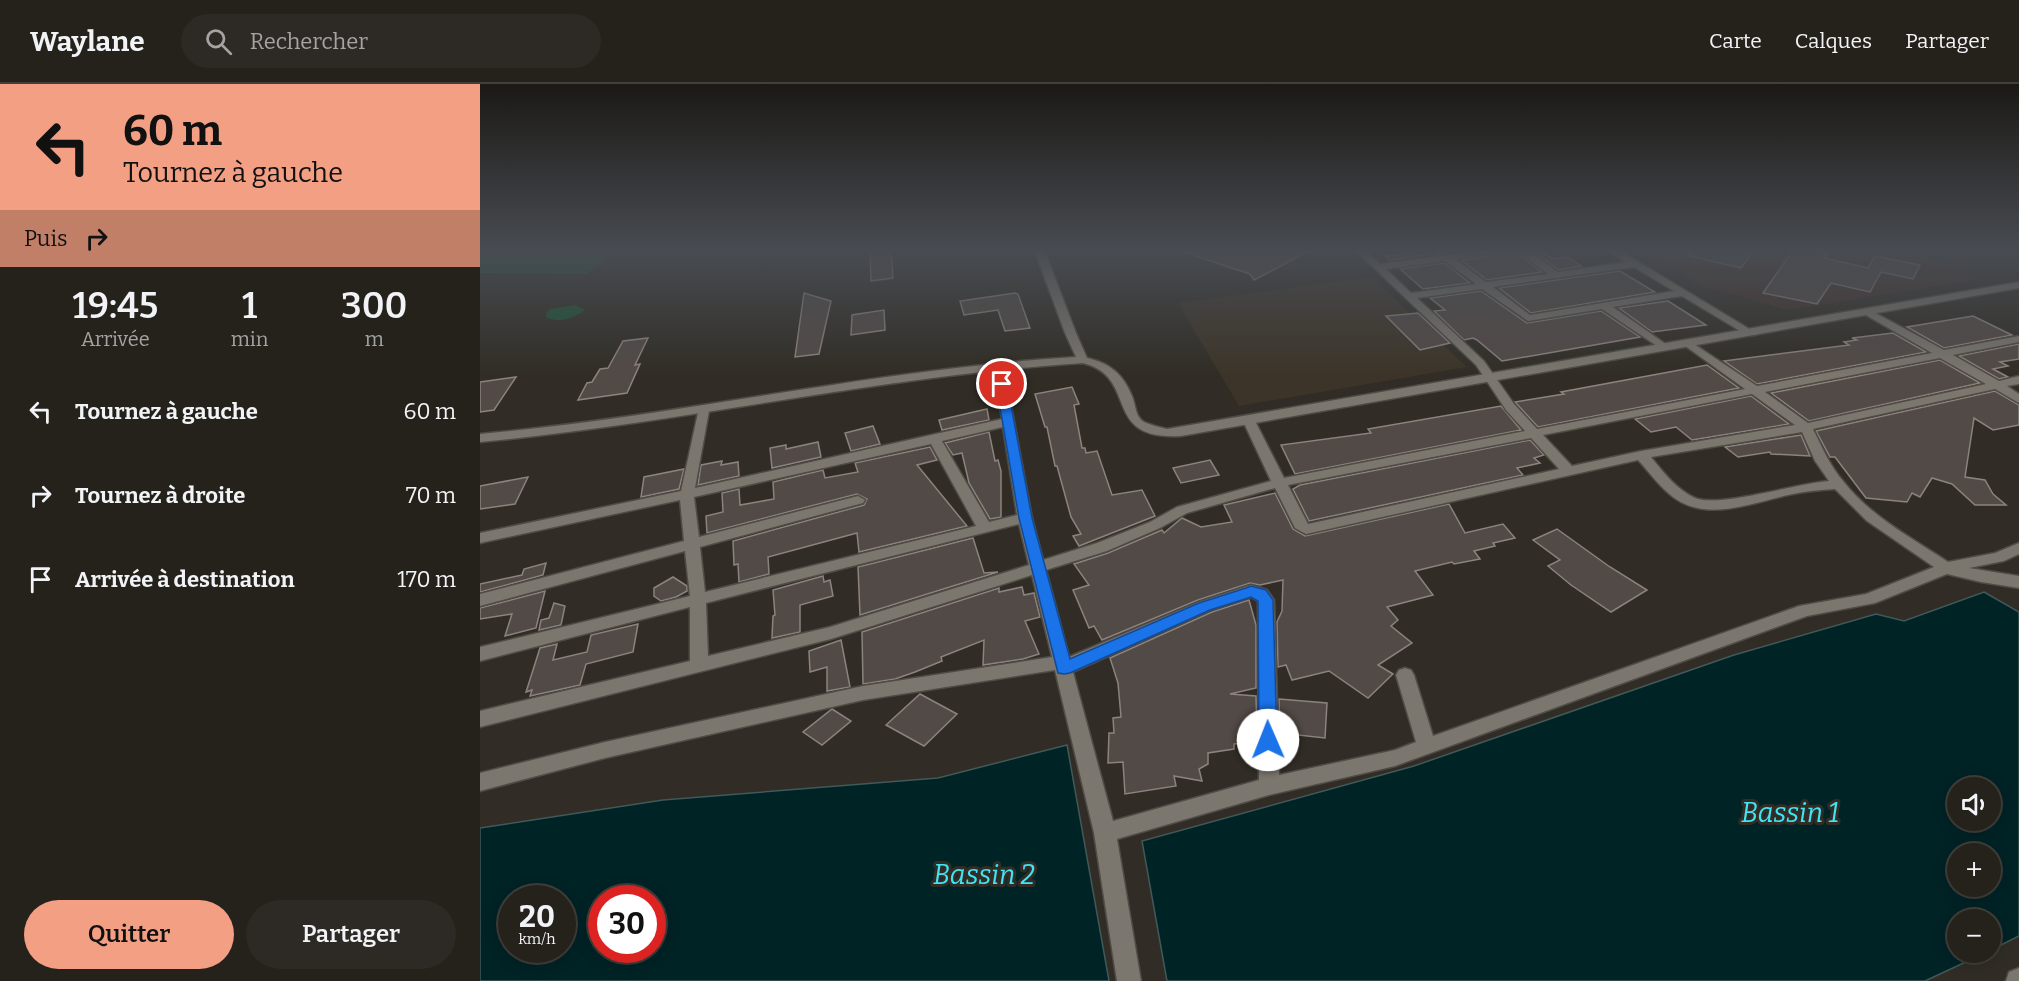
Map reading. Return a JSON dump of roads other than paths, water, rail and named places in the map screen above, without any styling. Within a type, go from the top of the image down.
[{"type":"street","points":[[1056,291],[1072,338],[1083,360]]},
{"type":"street","points":[[1405,291],[1480,363],[1504,400],[1569,471]]},
{"type":"street","points":[[1411,296],[1453,291]]},
{"type":"street","points":[[1489,291],[1528,318],[1683,293]]},
{"type":"street","points":[[1679,291],[1751,333]]},
{"type":"street","points":[[482,439],[703,411],[999,365],[1083,360],[1100,364],[1111,371],[1126,396],[1131,415],[1138,424],[1166,433],[1181,432],[1986,291]]},
{"type":"street","points":[[1604,306],[1663,347]]},
{"type":"street","points":[[1868,312],[2019,399]]},
{"type":"street","points":[[1036,362],[1062,348],[1072,338]]},
{"type":"street","points":[[480,719],[831,633],[1102,547],[1155,525],[1182,510],[1279,483],[2019,339]]},
{"type":"street","points":[[1688,343],[1806,427],[1822,461],[1838,485],[1872,518],[1946,568],[1975,576],[2019,582]]},
{"type":"street","points":[[999,365],[1025,518],[1105,833],[1129,981]]},
{"type":"street","points":[[1249,421],[1300,525],[1306,529],[1641,455],[1806,427],[2019,380]]},
{"type":"street","points":[[699,666],[698,598],[687,495],[703,411]]},
{"type":"street","points":[[480,538],[687,495],[1007,422]]},
{"type":"street","points":[[934,438],[986,529]]},
{"type":"street","points":[[1641,455],[1678,493],[1698,504],[1708,505],[1801,488],[1838,485]]},
{"type":"street","points":[[480,600],[858,500]]},
{"type":"street","points":[[480,654],[1025,518]]},
{"type":"street","points":[[1105,833],[1269,786],[1395,758],[1805,610],[1869,599],[1946,568],[1999,557],[2019,548]]},
{"type":"street","points":[[480,782],[605,750],[863,693],[1063,665],[1204,606],[1251,591],[1261,594],[1266,600],[1269,786]]},
{"type":"street","points":[[1405,675],[1426,745]]},
{"type":"water","name":"Bassin 1","points":[[1984,592],[2019,612],[2019,936],[2001,945],[2001,909],[1947,909],[1947,963],[1964,963],[1925,981],[1167,981],[1142,841],[1414,766],[1734,655],[1876,614],[1904,621]]},
{"type":"water","name":"Bassin 2","points":[[1067,745],[1109,981],[480,981],[480,828],[663,800],[938,778]]}]
